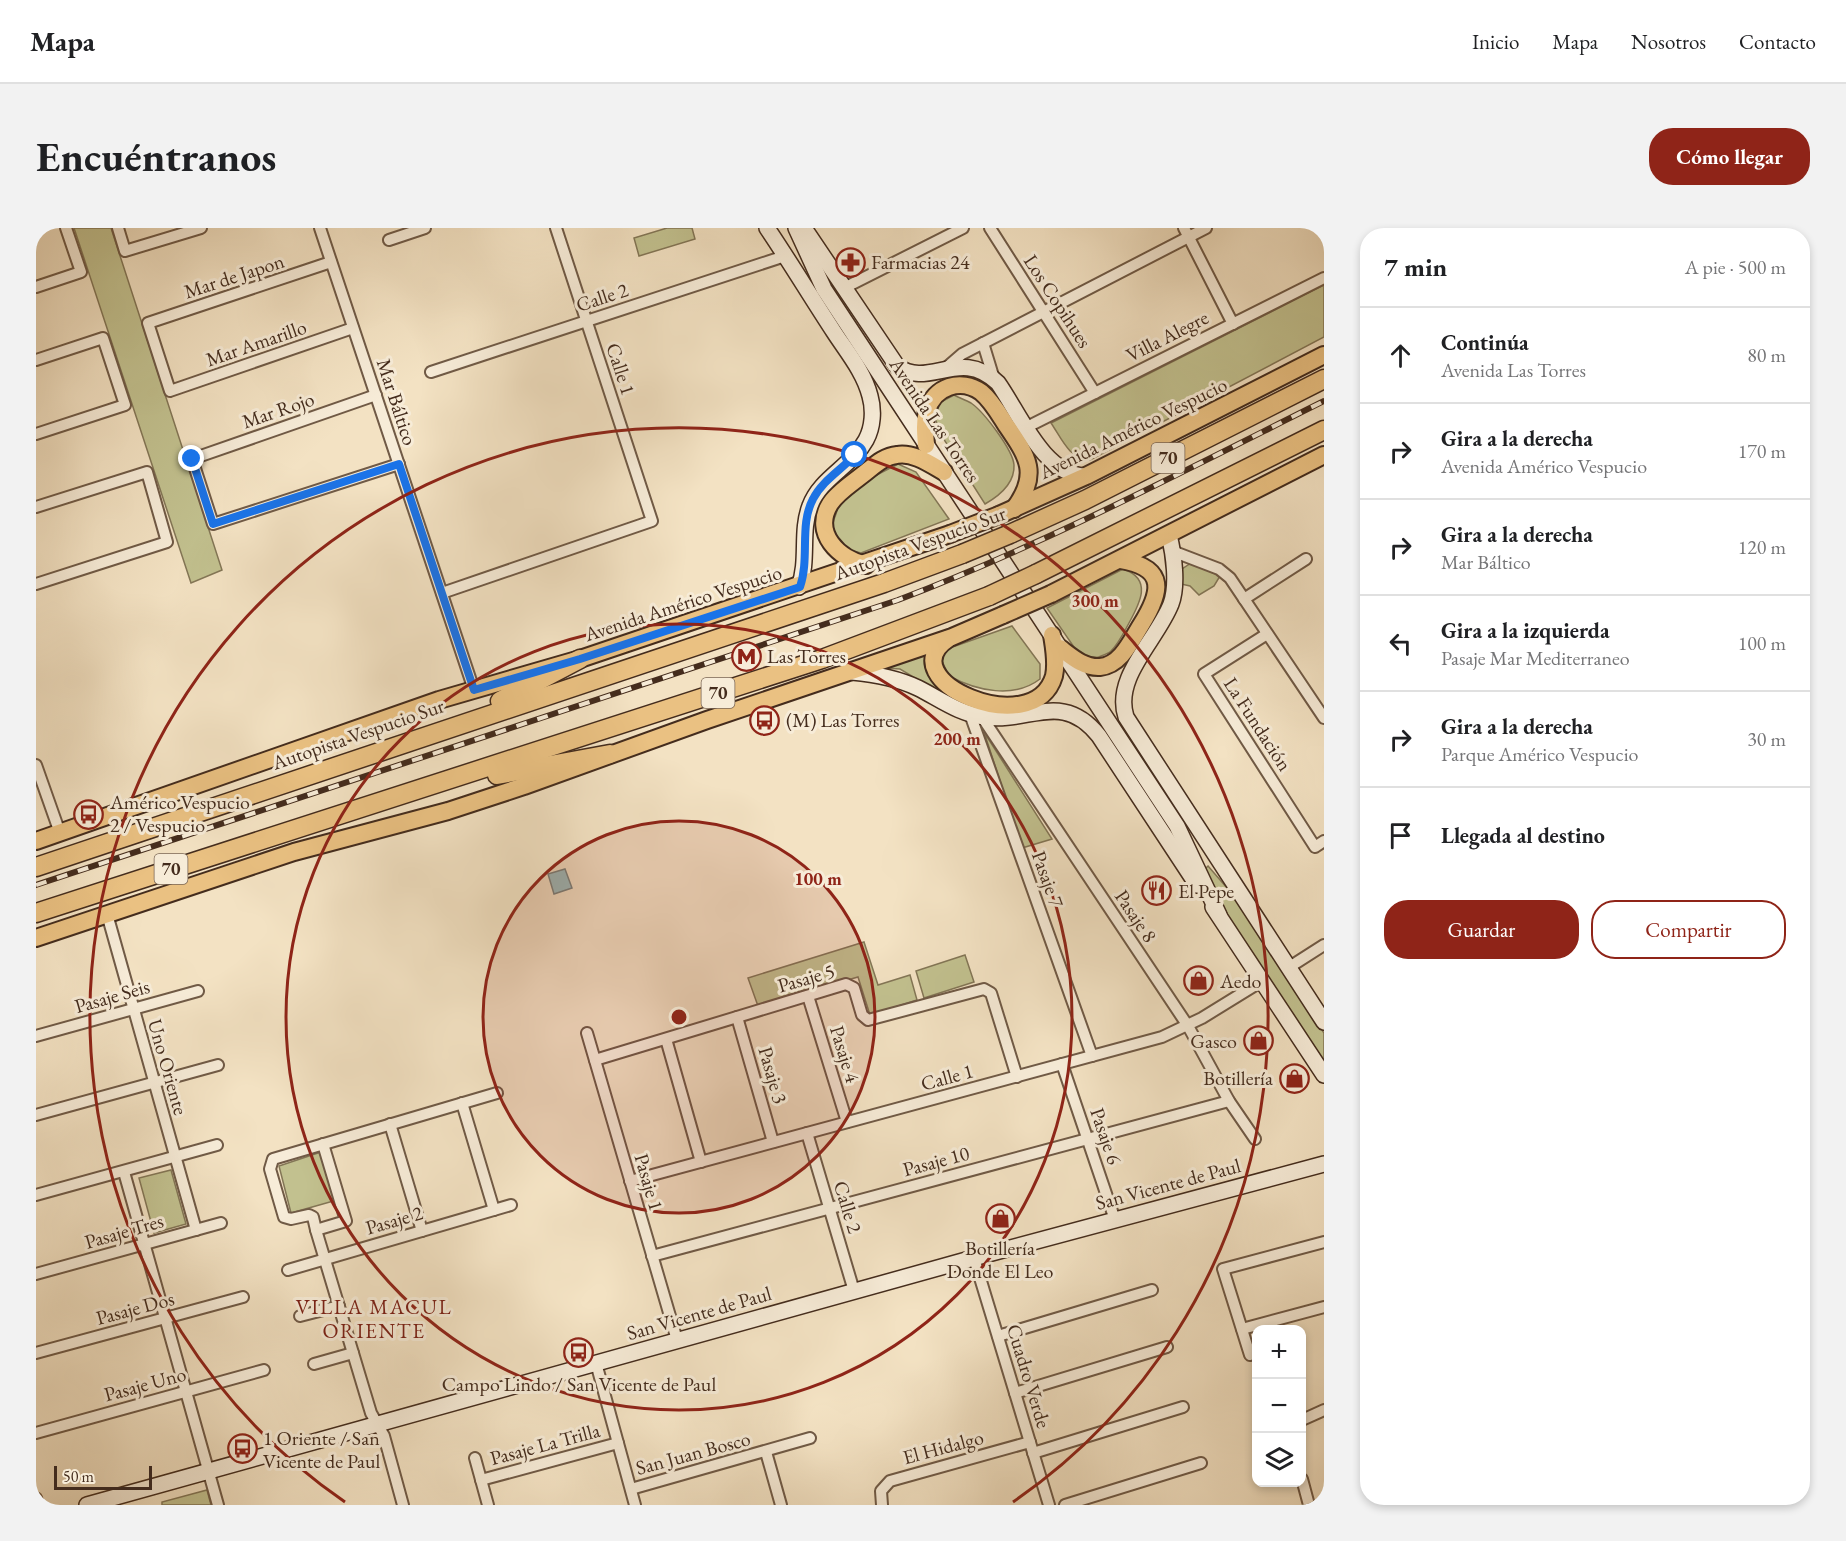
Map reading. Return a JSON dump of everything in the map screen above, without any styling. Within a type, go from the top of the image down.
[{"type":"highway","name":"Autopista Vespucio Sur","points":[[36,867],[884,583],[962,554],[1094,496],[1324,379]]},
{"type":"highway","name":"70","points":[[36,913],[445,783],[822,659],[989,596],[1324,430]]},
{"type":"highway","points":[[452,726],[580,659]]},
{"type":"highway","points":[[445,783],[610,754]]},
{"type":"main road","name":"Avenida Américo Vespucio","points":[[36,841],[474,690],[580,659],[800,587],[950,534],[1086,476],[1324,355]]},
{"type":"main road","points":[[926,445],[927,412],[937,394],[957,385],[972,386],[981,392],[1020,446],[1028,463],[1028,484],[1006,512]]},
{"type":"main road","points":[[866,565],[844,558],[827,537],[825,519],[832,501],[874,466],[893,455],[911,456],[944,472]]},
{"type":"main road","points":[[36,938],[294,852],[477,802],[952,637],[1051,594],[1121,560],[1171,543],[1324,455]]},
{"type":"main road","points":[[1056,641],[1078,661],[1092,666],[1108,665],[1122,654],[1155,603],[1158,591],[1155,579],[1148,569],[1121,560]]},
{"type":"main road","points":[[952,637],[944,642],[935,654],[934,666],[940,678],[965,697],[1000,705],[1027,701],[1047,688],[1055,666],[1056,641]]},
{"type":"street","points":[[36,287],[81,272],[66,228]]},
{"type":"street","points":[[118,228],[125,251],[201,228]]},
{"type":"street","name":"Mar Báltico","points":[[320,228],[474,690]]},
{"type":"street","points":[[389,240],[425,228]]},
{"type":"street","name":"Calle 1","points":[[442,593],[652,521],[556,228]]},
{"type":"street","name":"Avenida Las Torres","points":[[796,228],[824,289],[1177,825]]},
{"type":"street","name":"Avenida Las Torres","points":[[804,228],[897,366],[909,374],[920,375],[947,368],[974,369],[994,379]]},
{"type":"street","points":[[844,288],[963,228]]},
{"type":"street","name":"Los Copihues","points":[[990,228],[1095,393]]},
{"type":"street","points":[[947,368],[958,356],[1186,232],[1206,228]]},
{"type":"street","name":"Avenida Las Torres","points":[[767,229],[824,289]]},
{"type":"street","name":"Avenida Las Torres","points":[[767,229],[860,373],[870,396],[872,414],[870,432],[861,447],[818,491],[810,505],[806,530],[806,563],[800,587]]},
{"type":"street","points":[[1186,232],[1233,324]]},
{"type":"street","name":"Calle 2","points":[[431,372],[785,256]]},
{"type":"street","name":"Mar de Japon","points":[[170,391],[148,323],[331,262]]},
{"type":"street","name":"Villa Alegre","points":[[1027,427],[1324,278]]},
{"type":"street","name":"Mar Amarillo","points":[[170,391],[353,328]]},
{"type":"street","points":[[36,360],[103,338],[125,405],[36,434]]},
{"type":"street","points":[[983,343],[994,379],[1055,466],[1069,475],[1086,476]]},
{"type":"street","name":"Mar Rojo","points":[[376,395],[192,459],[213,524],[399,464]]},
{"type":"street","points":[[36,507],[147,472],[167,542],[36,584]]},
{"type":"street","points":[[1171,543],[1225,573],[1324,718]]},
{"type":"street","points":[[1171,543],[1172,601],[1127,685],[1124,711],[1128,722],[1324,1022]]},
{"type":"street","points":[[1244,599],[1306,559]]},
{"type":"street","name":"La Fundación","points":[[1267,634],[1204,674],[1315,847],[1324,841]]},
{"type":"street","points":[[852,672],[875,674],[906,683],[976,715],[1003,718],[1053,710],[1071,714],[1086,723],[1098,736],[1219,915],[1324,1076]]},
{"type":"street","name":"Pasaje 8","points":[[976,715],[1188,1026],[1229,1101],[1255,1139]]},
{"type":"street","name":"Pasaje 7","points":[[976,715],[1092,1056]]},
{"type":"street","points":[[36,765],[60,833]]},
{"type":"street","points":[[1177,825],[1243,899]]},
{"type":"street","points":[[1177,825],[1219,915]]},
{"type":"street","name":"Uno Oriente","points":[[107,914],[196,1230]]},
{"type":"street","points":[[1288,968],[1324,945]]},
{"type":"street","name":"Calle 1","points":[[630,1181],[1162,1037],[1188,1026],[1262,981]]},
{"type":"street","name":"Pasaje 5","points":[[595,1060],[846,984],[851,985],[863,1017],[871,1020],[984,989],[991,993],[1017,1077]]},
{"type":"street","name":"Pasaje Seis","points":[[36,1036],[198,991]]},
{"type":"street","name":"Pasaje 4","points":[[808,996],[848,1122]]},
{"type":"street","name":"Pasaje 3","points":[[737,1017],[773,1142]]},
{"type":"street","name":"Pasaje 1","points":[[587,1033],[677,1341]]},
{"type":"street","points":[[666,1039],[701,1162]]},
{"type":"street","name":"Pasaje 6","points":[[1062,1064],[1115,1220]]},
{"type":"street","points":[[36,1115],[218,1065]]},
{"type":"street","points":[[404,1505],[384,1436],[370,1413],[313,1217],[309,1215],[291,1219],[284,1217],[270,1162],[276,1158],[497,1093]]},
{"type":"street","name":"Pasaje 10","points":[[652,1256],[1229,1101]]},
{"type":"street","points":[[462,1103],[494,1210]]},
{"type":"street","points":[[390,1124],[422,1231]]},
{"type":"street","name":"Calle 2","points":[[807,1133],[854,1291]]},
{"type":"street","points":[[316,1230],[345,1221],[323,1144]]},
{"type":"street","points":[[36,1195],[217,1145]]},
{"type":"street","name":"San Vicente de Paul","points":[[87,1505],[854,1291],[1324,1164]]},
{"type":"street","points":[[124,1172],[218,1505]]},
{"type":"street","name":"Pasaje 2","points":[[288,1270],[511,1205]]},
{"type":"street","name":"Pasaje Tres","points":[[36,1274],[221,1223]]},
{"type":"street","points":[[1250,1355],[1223,1269],[1324,1242]]},
{"type":"street","name":"Cuadro Verde","points":[[974,1258],[1049,1505]]},
{"type":"street","points":[[998,1336],[1152,1290]]},
{"type":"street","name":"Pasaje Dos","points":[[36,1353],[243,1297]]},
{"type":"street","points":[[300,1316],[339,1306]]},
{"type":"street","points":[[1242,1329],[1324,1307]]},
{"type":"street","points":[[1015,1392],[1167,1347]]},
{"type":"street","points":[[314,1364],[353,1353]]},
{"type":"street","points":[[596,1363],[635,1505]]},
{"type":"street","name":"Pasaje Uno","points":[[36,1433],[264,1370]]},
{"type":"street","name":"El Hidalgo","points":[[882,1505],[880,1495],[883,1487],[895,1479],[1014,1447],[1031,1447],[1183,1407]]},
{"type":"street","points":[[1306,1418],[1324,1410]]},
{"type":"street","name":"San Juan Bosco","points":[[631,1489],[810,1438]]},
{"type":"street","name":"Pasaje La Trilla","points":[[481,1480],[618,1443]]},
{"type":"street","name":"San Juan Bosco","points":[[765,1452],[781,1505]]},
{"type":"street","points":[[475,1458],[488,1505]]},
{"type":"street","points":[[1065,1505],[1201,1463]]},
{"type":"street","points":[[1304,1487],[1309,1505]]},
{"type":"street","points":[[36,1498],[38,1505]]},
{"type":"shaded area","points":[[74,228],[111,228],[222,570],[191,583]]},
{"type":"shaded area","points":[[667,228],[692,228],[695,239],[639,256],[634,238]]},
{"type":"shaded area","points":[[1324,285],[1324,337],[1090,460],[1071,452],[1051,423]]},
{"type":"shaded area","points":[[954,395],[971,403],[983,414],[1009,450],[1014,465],[1009,484],[985,504],[943,438],[934,416],[939,403]]},
{"type":"shaded area","points":[[898,464],[916,472],[949,519],[861,553],[840,545],[833,536],[832,530],[841,501],[860,484]]},
{"type":"shaded area","points":[[1191,563],[1220,576],[1214,586],[1199,595],[1190,586],[1181,584],[1182,569]]},
{"type":"shaded area","points":[[1123,569],[1132,573],[1141,585],[1140,600],[1133,615],[1119,641],[1109,652],[1094,659],[1078,653],[1047,608]]},
{"type":"shaded area","points":[[1012,626],[1040,664],[1040,679],[1019,689],[995,691],[971,686],[949,676],[942,661],[944,650]]},
{"type":"shaded area","points":[[928,651],[942,686],[942,694],[900,669],[883,668]]},
{"type":"shaded area","points":[[984,732],[1052,839],[1022,848]]},
{"type":"shaded area","points":[[1208,866],[1234,896],[1324,1033],[1324,1063],[1220,906],[1204,870]]},
{"type":"shaded area","points":[[864,942],[878,985],[910,975],[917,1000],[870,1015],[858,977],[758,1006],[748,978]]},
{"type":"shaded area","points":[[965,955],[974,982],[924,998],[916,971]]},
{"type":"shaded area","points":[[321,1152],[337,1200],[291,1213],[279,1166]]},
{"type":"shaded area","points":[[171,1170],[186,1224],[154,1233],[139,1178]]},
{"type":"shaded area","points":[[207,1490],[211,1505],[162,1505],[162,1502]]},
{"type":"water","points":[[565,869],[572,888],[554,894],[548,874]]},
{"type":"railway","points":[[36,885],[898,600],[1060,531],[1324,401]]},
{"type":"place","name":"Farmacias 24","points":[[850,262]]},
{"type":"place","name":"Las Torres","points":[[746,656]]},
{"type":"place","name":"(M) Las Torres","points":[[765,720]]},
{"type":"place","name":"Américo Vespucio 2 / Vespucio","points":[[89,814]]},
{"type":"place","name":"El Pepe","points":[[1157,891]]},
{"type":"place","name":"Aedo","points":[[1199,981]]},
{"type":"place","name":"Gasco","points":[[1258,1041]]},
{"type":"place","name":"Botillería","points":[[1294,1078]]},
{"type":"place","name":"Botillería Donde El Leo","points":[[1000,1218]]},
{"type":"place","name":"Campo Lindo / San Vicente de Paul","points":[[579,1353]]},
{"type":"place","name":"1 Oriente / San Vicente de Paul","points":[[242,1449]]},
{"type":"district","name":"VILLA MACUL ORIENTE","points":[[374,1319]]},
{"type":"route","points":[[192,459],[213,524],[399,464],[474,690],[580,659],[800,587],[807,556],[806,530],[810,505],[818,491],[855,455]]}]
